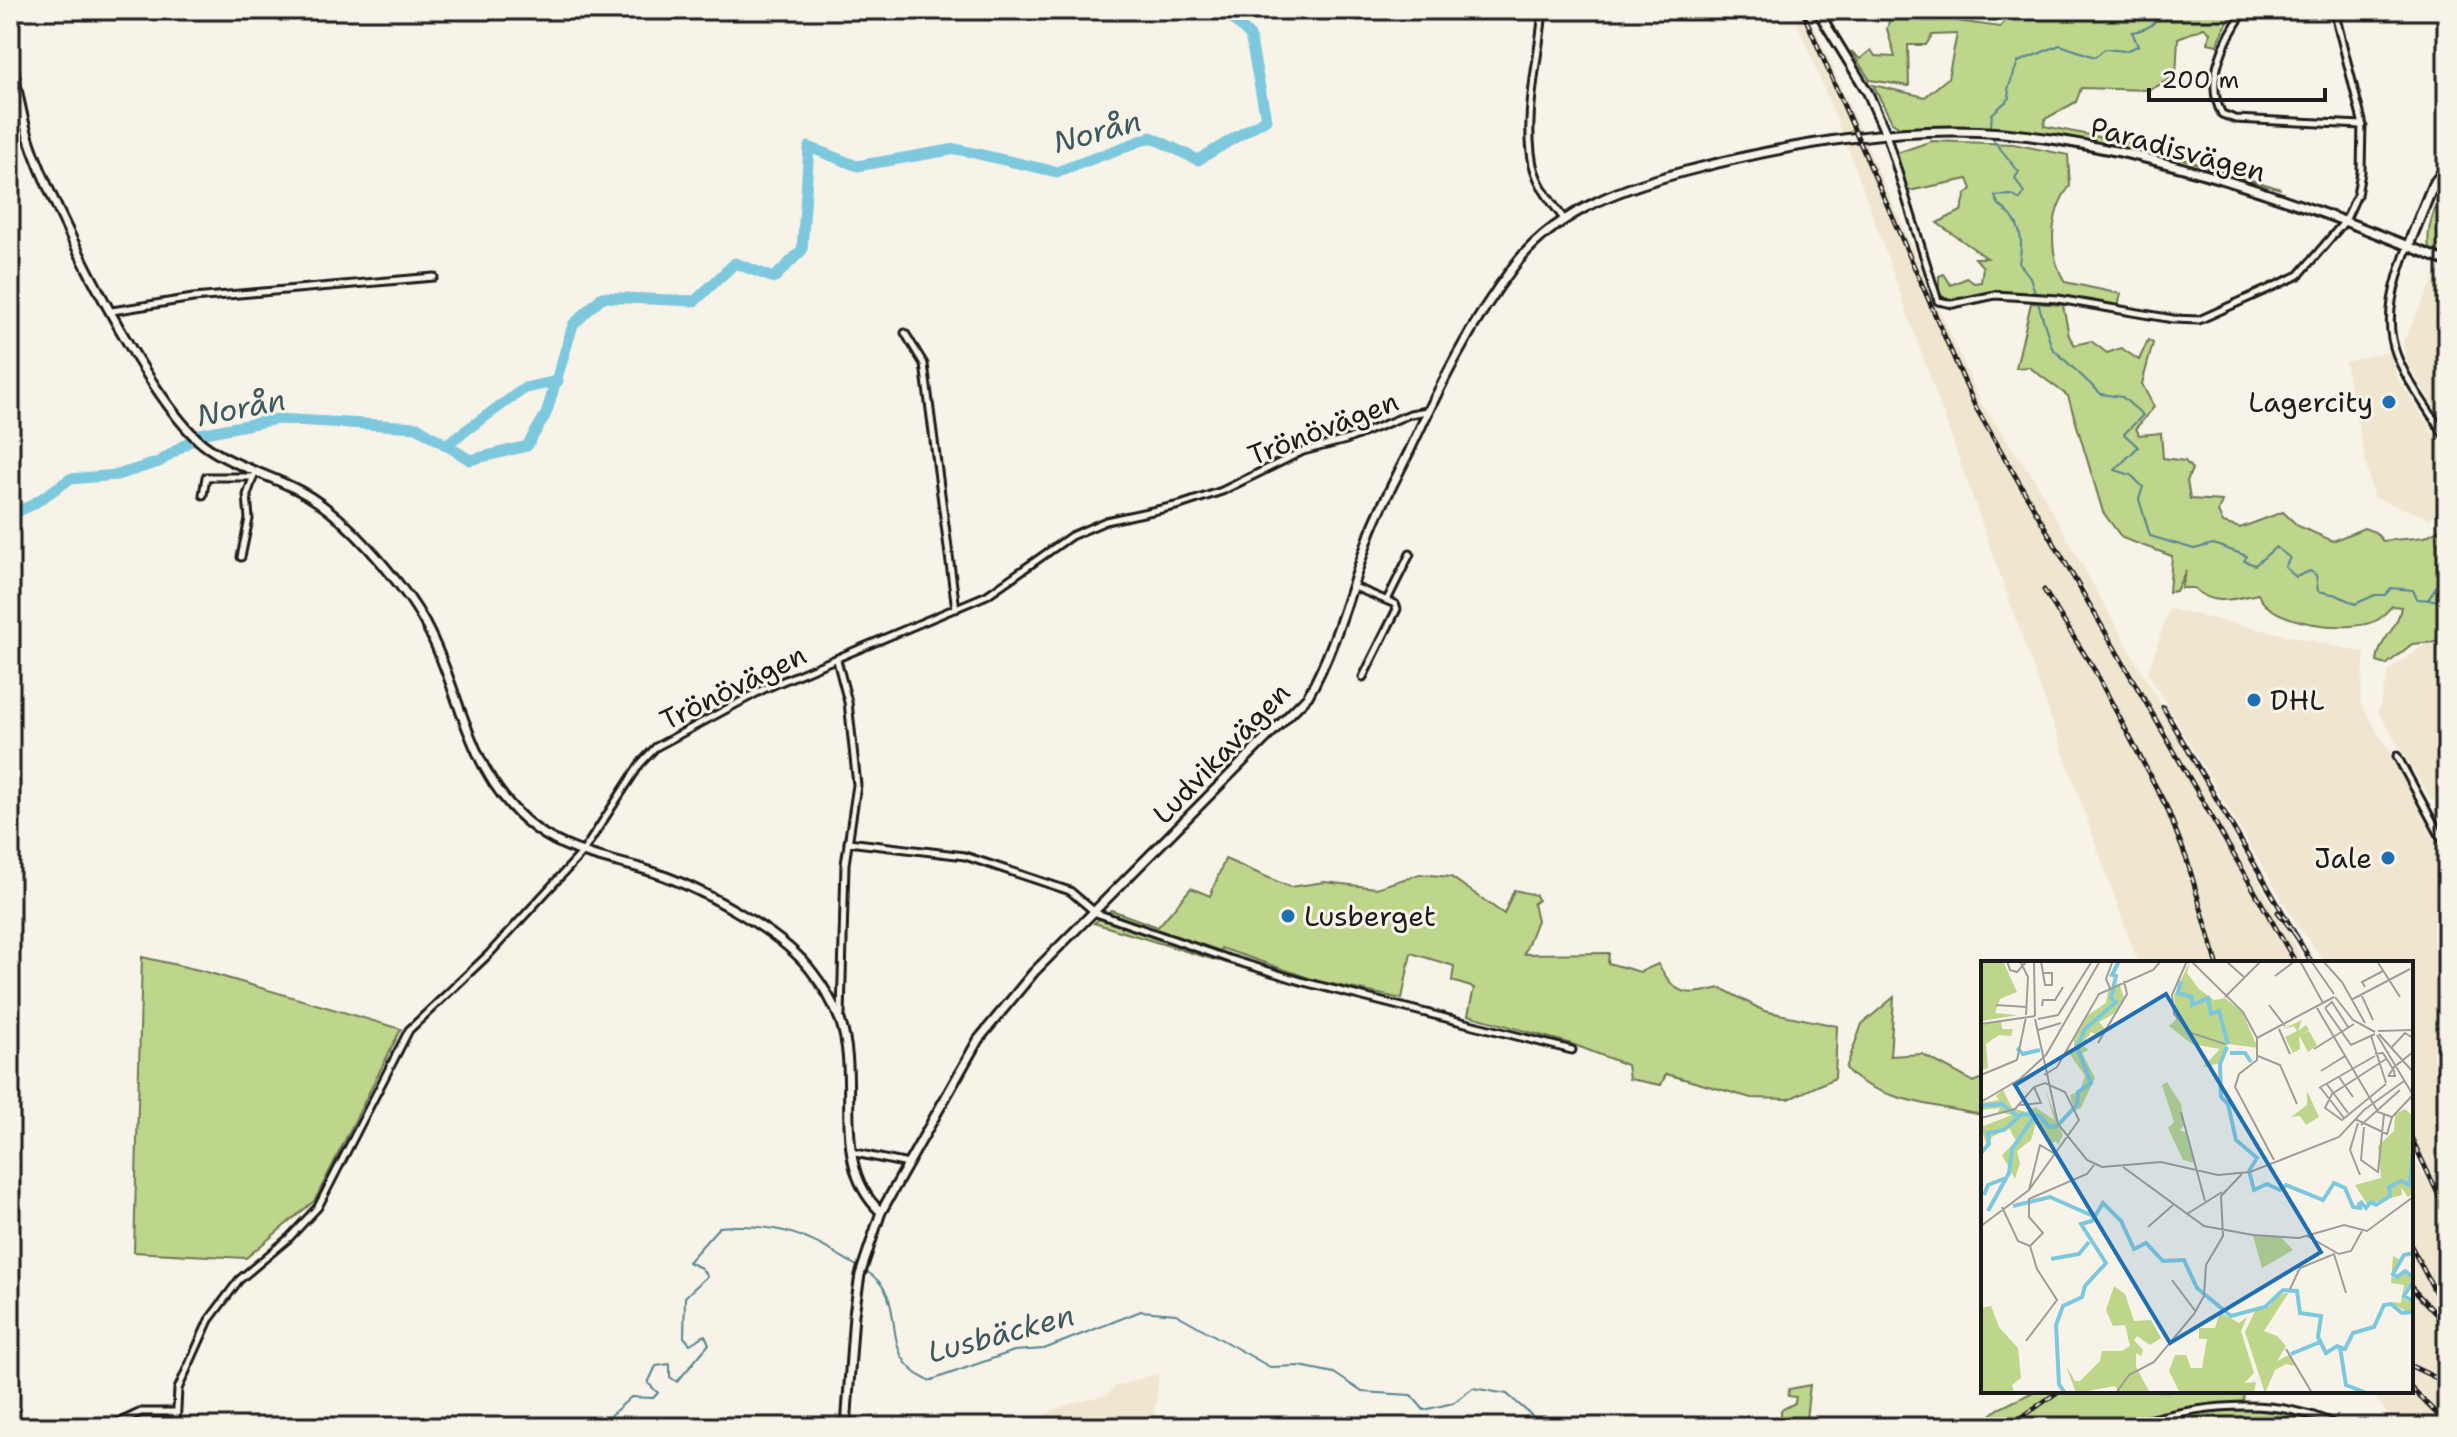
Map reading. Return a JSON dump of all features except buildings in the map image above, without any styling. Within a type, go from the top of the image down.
[{"type":"highway","points":[[2408,246],[2433,185],[2446,169]]},
{"type":"street","points":[[1543,10],[1531,133],[1534,166],[1545,193],[1564,219]]},
{"type":"street","points":[[1817,10],[1868,93],[1886,134],[1938,301],[1953,304],[1995,295],[2058,299],[2199,320],[2299,275],[2345,221],[2360,183],[2363,125],[2334,10]]},
{"type":"street","points":[[2245,10],[2221,51],[2216,92],[2222,114],[2235,119],[2363,125]]},
{"type":"street","points":[[10,51],[20,107],[31,145],[112,311],[182,422],[206,446],[253,474],[305,494],[329,509],[395,581],[429,631],[469,739],[497,788],[538,830],[582,853],[647,870],[703,892],[777,939],[812,971],[840,1021]]},
{"type":"street","name":"Paradisvägen","points":[[1886,134],[1976,132],[2073,142],[2222,182],[2345,221],[2447,262]]},
{"type":"street","name":"Ludvikavägen","points":[[846,1427],[849,1353],[860,1275],[881,1212],[978,1040],[1034,972],[1303,702],[1327,658],[1374,526],[1428,411],[1484,307],[1517,262],[1564,219],[1629,186],[1761,151],[1886,134]]},
{"type":"street","points":[[2408,246],[2388,309],[2391,344],[2402,369],[2447,439]]},
{"type":"street","points":[[112,311],[193,298],[434,277]]},
{"type":"street","points":[[905,333],[924,364],[956,609]]},
{"type":"street","name":"Trönövägen","points":[[176,1427],[174,1412],[182,1376],[209,1320],[239,1280],[289,1238],[318,1207],[409,1030],[509,933],[582,853],[640,764],[656,747],[764,689],[987,595],[1071,536],[1106,521],[1180,505],[1222,491],[1303,451],[1346,440],[1410,414],[1428,411]]},
{"type":"street","points":[[203,495],[206,477],[253,474]]},
{"type":"street","points":[[241,557],[253,474]]},
{"type":"street","points":[[1387,600],[1410,554]]},
{"type":"street","points":[[1351,585],[1396,606],[1395,615],[1363,677]]},
{"type":"street","points":[[837,660],[848,702],[857,785],[848,842],[840,1021],[849,1097],[850,1152],[860,1184],[881,1212]]},
{"type":"street","points":[[2397,756],[2447,848]]},
{"type":"street","points":[[848,842],[965,856],[1070,891],[1096,913],[1304,982],[1572,1050]]},
{"type":"street","points":[[850,1152],[908,1164]]},
{"type":"street","points":[[2123,1427],[2182,1412],[2257,1407],[2309,1413],[2340,1427]]},
{"type":"street","points":[[109,1427],[141,1412],[174,1412]]},
{"type":"shaded area","points":[[1792,10],[1807,10],[1981,403],[2033,477],[2304,961],[2137,961],[1855,166]]},
{"type":"shaded area","points":[[2435,277],[2447,283],[2447,429],[2406,360],[2403,342]]},
{"type":"shaded area","points":[[2391,351],[2396,376],[2447,452],[2447,509],[2429,518],[2373,497],[2345,362]]},
{"type":"shaded area","points":[[2169,609],[2365,653],[2360,703],[2447,848],[2447,1206],[2413,1142],[2413,961],[2324,961],[2297,925],[2148,673]]},
{"type":"shaded area","points":[[2439,635],[2447,650],[2447,792],[2432,801],[2378,712],[2389,670]]},
{"type":"shaded area","points":[[2413,1157],[2447,1211],[2447,1427],[2398,1427],[2372,1393],[2413,1393]]},
{"type":"shaded area","points":[[1159,1373],[1153,1427],[1020,1427],[1062,1406],[1106,1395],[1114,1387]]},
{"type":"green space","points":[[1892,10],[1918,10],[1925,21],[1950,20],[2000,27],[2008,18],[2006,10],[2038,10],[2048,17],[2081,17],[2092,10],[2227,10],[2231,14],[2217,45],[2208,43],[2210,33],[2204,28],[2178,38],[2176,76],[2150,90],[2081,88],[2076,102],[2045,119],[2044,126],[2134,144],[2281,189],[2122,147],[2034,132],[1900,127],[1892,122],[1873,85],[1925,97],[1948,78],[1957,34],[1932,35],[1926,45],[1908,45],[1909,86],[1870,80],[1851,51],[1860,59],[1871,50],[1875,56],[1895,57],[1887,29]]},
{"type":"green space","points":[[1932,141],[2013,144],[2068,155],[2070,186],[2058,207],[2053,232],[2059,271],[2065,282],[2121,294],[2118,306],[2012,292],[1948,301],[1939,293],[1939,276],[1944,274],[1951,285],[1967,278],[1974,283],[1981,282],[1983,267],[1975,258],[1987,258],[1937,223],[1961,211],[1966,194],[1972,189],[1968,179],[1908,191],[1897,153]]},
{"type":"green space","points":[[2447,189],[2447,257],[2429,249],[2428,242],[2435,210]]},
{"type":"green space","points":[[2031,303],[2063,305],[2069,336],[2075,345],[2091,341],[2107,353],[2121,348],[2139,360],[2148,340],[2153,343],[2142,384],[2154,407],[2136,428],[2139,435],[2161,433],[2163,458],[2185,461],[2192,469],[2187,481],[2190,499],[2222,501],[2218,512],[2223,523],[2240,528],[2283,512],[2298,526],[2333,541],[2364,528],[2375,532],[2383,541],[2425,537],[2447,525],[2447,641],[2412,644],[2386,665],[2377,662],[2378,654],[2401,607],[2392,606],[2379,619],[2367,624],[2332,626],[2312,624],[2277,613],[2258,594],[2216,600],[2194,588],[2181,588],[2186,570],[2176,591],[2169,592],[2172,556],[2122,538],[2103,512],[2068,396],[2029,367],[2016,368]]},
{"type":"green space","points":[[1225,859],[1290,887],[1325,882],[1376,888],[1420,874],[1451,877],[1504,914],[1514,890],[1536,895],[1538,900],[1533,904],[1537,920],[1524,954],[1609,953],[1608,963],[1640,972],[1658,964],[1671,983],[1683,991],[1690,993],[1721,988],[1764,1011],[1837,1026],[1835,1078],[1789,1099],[1751,1098],[1666,1074],[1661,1085],[1629,1079],[1627,1065],[1572,1044],[1468,1015],[1474,988],[1452,981],[1454,966],[1411,953],[1402,999],[1318,981],[1221,948],[1218,961],[1094,923],[1111,910],[1158,927],[1191,888],[1210,896]]},
{"type":"green space","points":[[142,957],[203,971],[401,1029],[315,1200],[246,1258],[134,1252]]},
{"type":"green space","points":[[1894,997],[1890,1056],[1922,1054],[1974,1082],[1981,1079],[1981,1115],[1908,1100],[1871,1087],[1856,1078],[1846,1068],[1862,1024]]},
{"type":"green space","points":[[1810,1385],[1805,1427],[1785,1427],[1781,1410],[1795,1403],[1796,1397],[1788,1396],[1789,1389]]},
{"type":"green space","points":[[2031,1393],[2244,1393],[2243,1406],[2314,1417],[2314,1427],[1976,1427],[1998,1409]]},
{"type":"waterway","name":"Norån","points":[[10,515],[32,505],[70,479],[117,475],[159,462],[200,434],[277,419],[417,427],[470,460],[527,446],[546,414],[573,325],[602,297],[695,301],[735,263],[774,278],[802,250],[809,147],[857,166],[956,149],[1057,172],[1151,137],[1198,160],[1266,119],[1250,36],[1224,10]]},
{"type":"waterway","name":"Lusbäcken","points":[[1991,126],[1992,114],[2010,98],[2008,89],[2018,62],[2060,45],[2095,57],[2105,49],[2125,51],[2138,46],[2132,32],[2150,26],[2160,10]]},
{"type":"waterway","name":"Lusbäcken","points":[[1991,137],[2019,172],[2015,178],[2024,193],[2020,200],[2012,195],[1995,196],[2020,233],[2019,263],[2030,277],[2052,348],[2101,394],[2122,397],[2143,415],[2124,434],[2138,447],[2115,470],[2131,475],[2143,487],[2139,499],[2150,536],[2194,549],[2213,544],[2247,556],[2244,561],[2255,565],[2276,547],[2290,558],[2285,567],[2296,577],[2310,571],[2316,575],[2318,591],[2337,595],[2355,604],[2375,595],[2385,595],[2391,588],[2413,590],[2417,599],[2447,601]]},
{"type":"waterway","name":"Norån","points":[[447,444],[525,388],[558,381]]},
{"type":"waterway","points":[[2428,600],[2441,578],[2441,552],[2447,547]]},
{"type":"waterway","name":"Lusbäcken","points":[[609,1427],[611,1415],[631,1397],[653,1398],[658,1393],[648,1383],[656,1366],[670,1364],[670,1377],[677,1382],[709,1344],[705,1335],[690,1344],[684,1337],[685,1297],[707,1276],[701,1268],[688,1262],[719,1227],[777,1229],[825,1247],[860,1268]]},
{"type":"waterway","name":"Lusbäcken","points":[[866,1271],[880,1283],[888,1297],[902,1356],[912,1370],[929,1381],[1014,1351],[1044,1349],[1141,1311],[1176,1314],[1270,1367],[1300,1366],[1334,1373],[1362,1392],[1411,1395],[1424,1410],[1453,1403],[1473,1388],[1507,1394],[1545,1427]]},
{"type":"railway","points":[[1802,10],[1975,406],[2295,961]]},
{"type":"railway","points":[[2044,590],[2095,671],[2167,808],[2187,860],[2216,961]]},
{"type":"railway","points":[[2163,707],[2311,961]]},
{"type":"railway","points":[[2278,912],[2297,937]]},
{"type":"railway","points":[[2413,1141],[2447,1213]]},
{"type":"railway","points":[[2413,1250],[2447,1314]]},
{"type":"railway","points":[[2413,1289],[2447,1326]]},
{"type":"railway","points":[[2413,1367],[2447,1383]]},
{"type":"railway","points":[[2413,1390],[2447,1424]]},
{"type":"railway","points":[[2008,1427],[2056,1393]]},
{"type":"place","name":"Lagercity","points":[[2389,402]]},
{"type":"place","name":"DHL","points":[[2254,700]]},
{"type":"place","name":"Jale","points":[[2388,858]]},
{"type":"place","name":"Lusberget","points":[[1288,916]]}]
